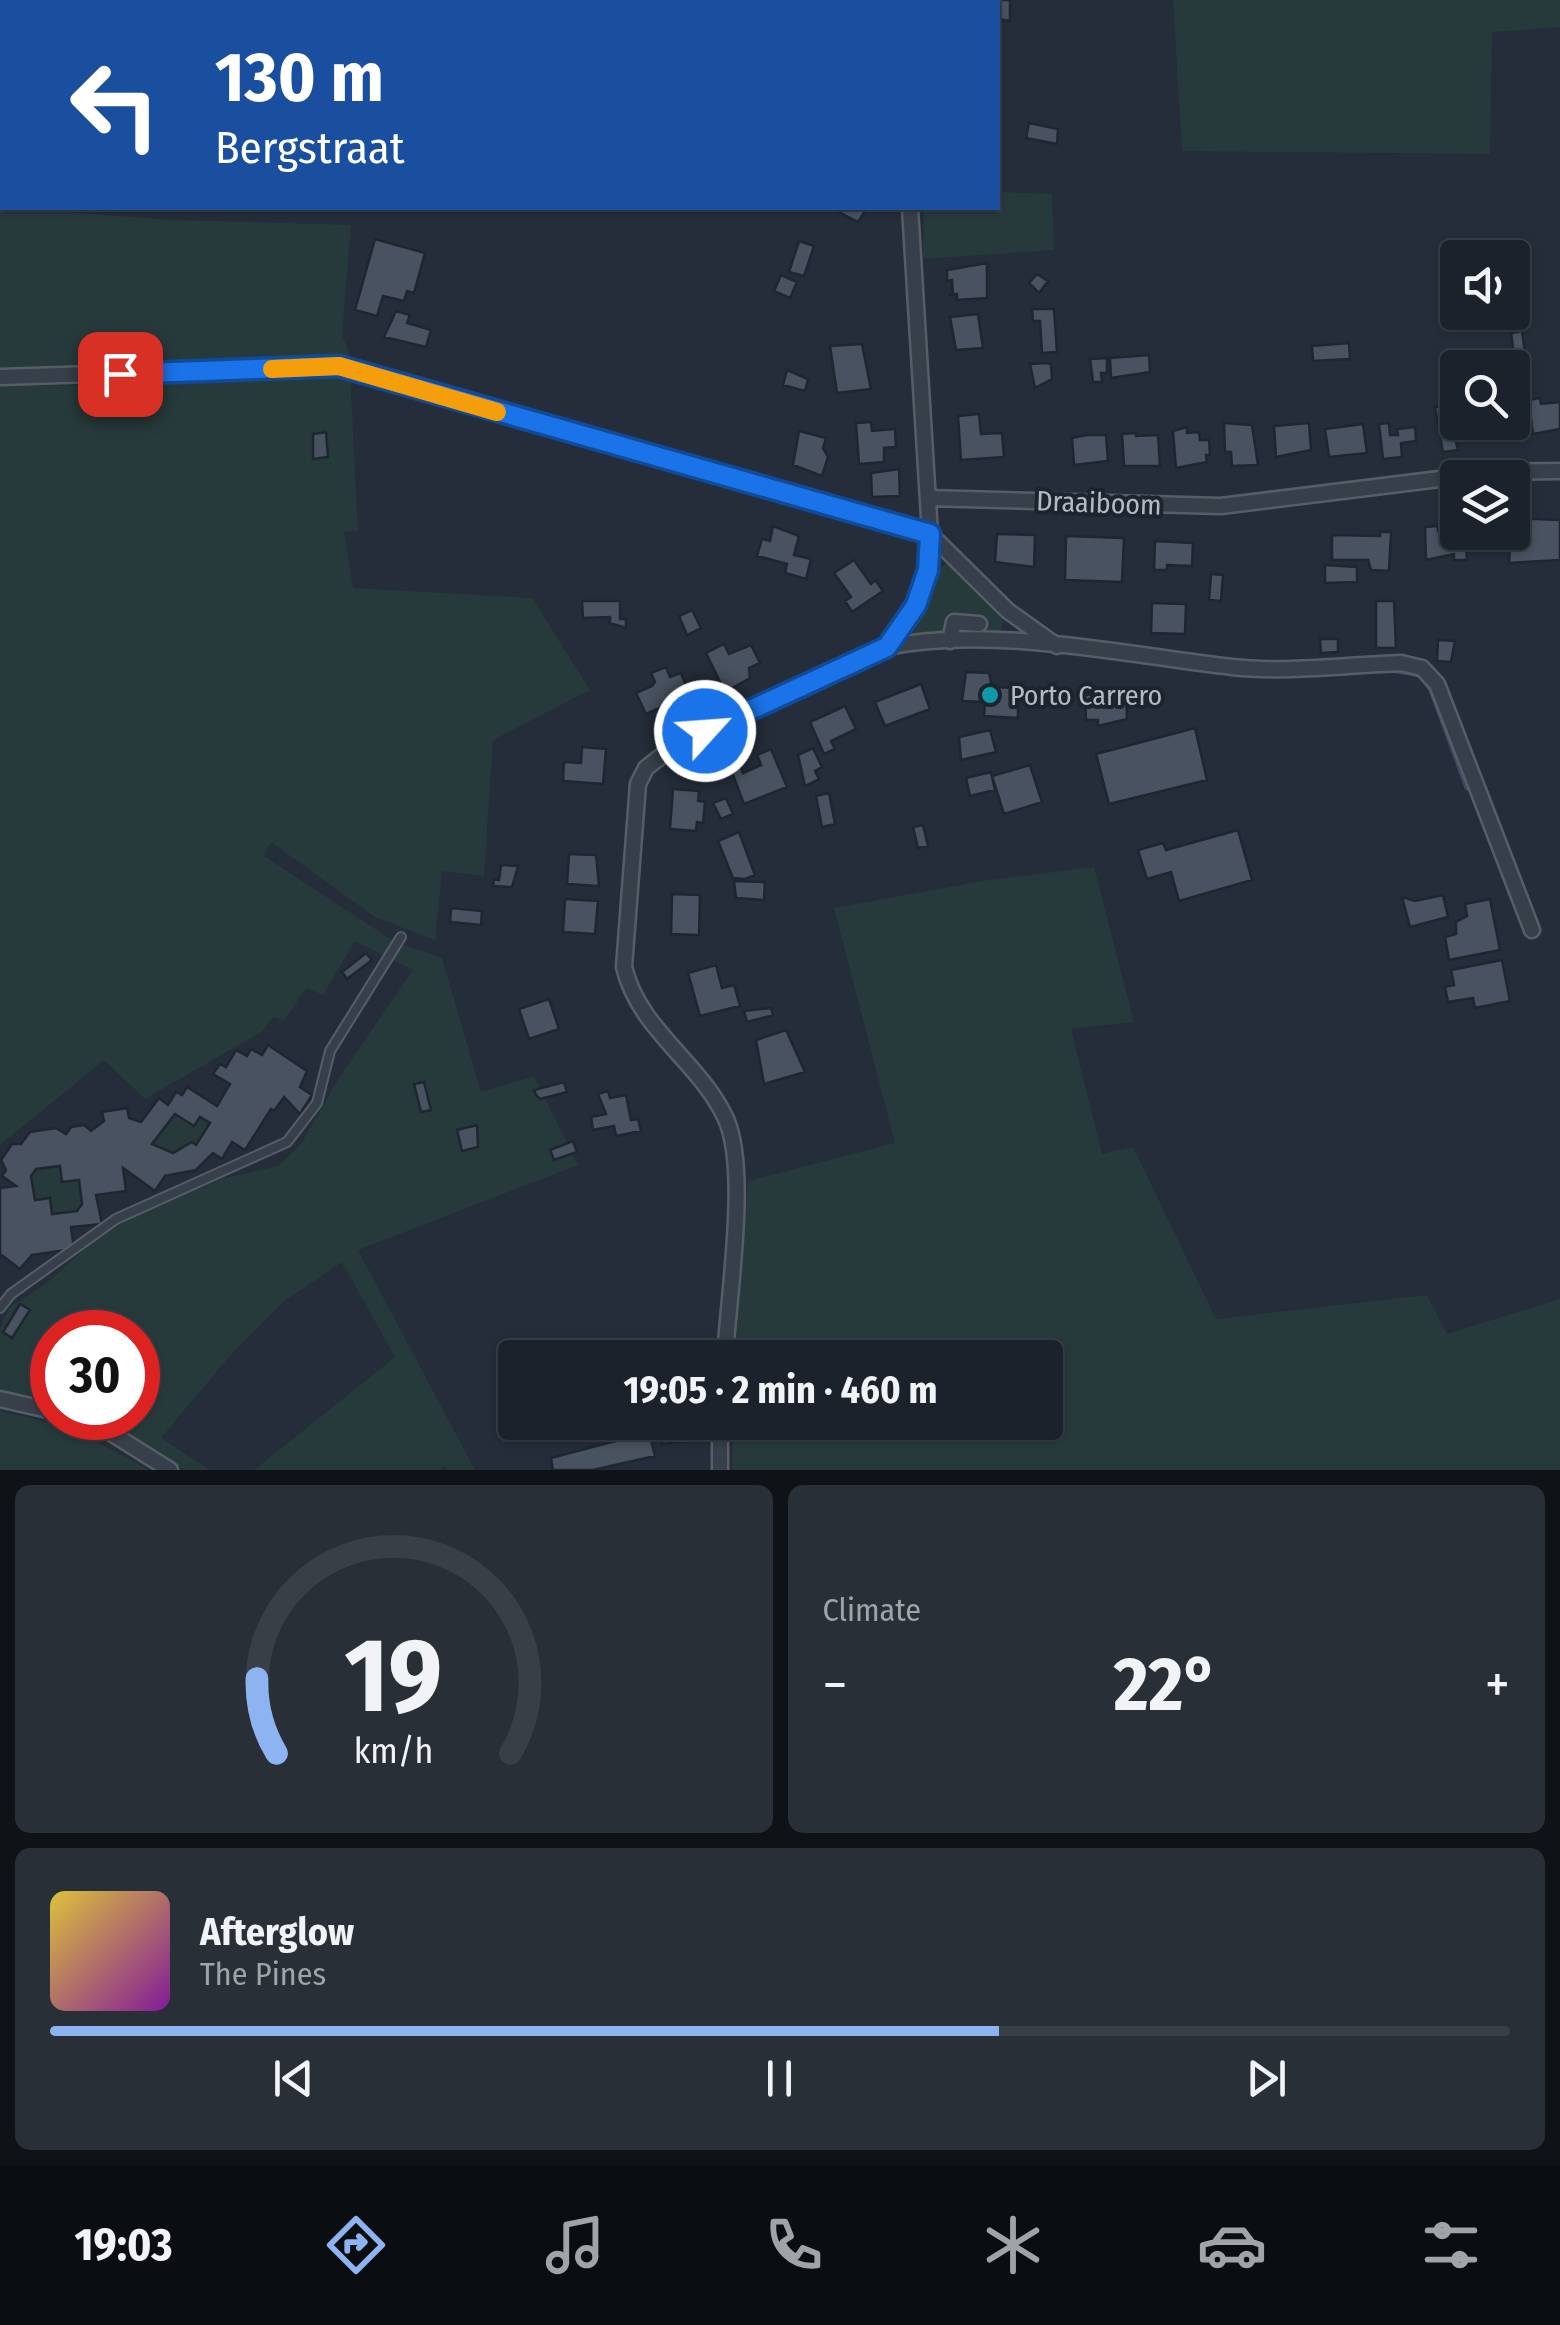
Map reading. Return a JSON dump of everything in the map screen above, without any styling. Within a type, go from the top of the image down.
[{"type":"street","points":[[887,647],[916,605],[928,570],[930,534],[910,210]]},
{"type":"street","points":[[0,378],[339,366],[930,534],[1008,611],[1056,646]]},
{"type":"street","name":"Draaiboom","points":[[928,498],[1221,506],[1496,472],[1560,472]]},
{"type":"street","points":[[950,641],[954,622],[979,624]]},
{"type":"street","points":[[725,1340],[736,1149],[711,1094],[638,1008],[624,966],[638,784],[646,768],[673,747],[887,647],[919,640],[1056,646],[1236,668],[1401,663],[1422,668],[1437,684],[1532,930]]},
{"type":"street","points":[[0,1399],[30,1406]]},
{"type":"street","points":[[123,1440],[170,1470]]},
{"type":"street","points":[[720,1440],[720,1470]]},
{"type":"lane","points":[[0,1308],[11,1294],[116,1219],[288,1142],[316,1103],[330,1051],[401,937]]},
{"type":"shaded area","points":[[1173,0],[1560,0],[1560,27],[1492,32],[1490,154],[1182,151]]},
{"type":"shaded area","points":[[1000,192],[1052,194],[1054,250],[923,259],[924,210],[1000,210]]},
{"type":"shaded area","points":[[0,210],[351,225],[342,336],[349,351],[358,531],[344,532],[353,588],[532,598],[590,690],[493,740],[484,876],[442,871],[435,940],[375,917],[271,842],[264,856],[395,942],[442,958],[481,1092],[534,1076],[578,1165],[358,1250],[475,1470],[448,1470],[444,1465],[441,1470],[254,1470],[395,1357],[342,1262],[283,1302],[228,1358],[161,1438],[210,1470],[185,1470],[138,1440],[160,1440],[160,1310],[30,1310],[30,1399],[0,1390],[0,1328],[10,1307],[48,1282],[95,1240],[137,1215],[222,1179],[278,1166],[301,1144],[339,1078],[413,970],[355,941],[323,995],[306,988],[284,1021],[274,1017],[261,1032],[145,1099],[104,1060],[0,1145]],"holes":[[[117,366],[111,384],[38,386],[32,369]]]},
{"type":"shaded area","points":[[944,565],[956,565],[996,606],[1003,622],[1000,634],[899,641]]},
{"type":"shaded area","points":[[1094,867],[1134,1022],[1071,1029],[1102,1154],[1133,1147],[1216,1319],[1427,1295],[1447,1334],[1560,1299],[1560,1470],[732,1470],[733,1440],[1063,1440],[1063,1340],[736,1340],[748,1181],[895,1143],[834,908],[982,881]]},
{"type":"shaded area","points":[[175,1114],[200,1117],[210,1123],[196,1145],[192,1143],[173,1153],[152,1144]]},
{"type":"shaded area","points":[[60,1166],[63,1181],[79,1180],[82,1204],[77,1211],[52,1214],[50,1198],[35,1200],[31,1176],[36,1169]]},
{"type":"shaded area","points":[[0,1411],[30,1418],[30,1440],[94,1440],[149,1470],[0,1470]]},
{"type":"building","points":[[1000,0],[1010,0],[1010,21],[1000,19]]},
{"type":"building","points":[[1029,123],[1058,129],[1057,144],[1026,138]]},
{"type":"building","points":[[835,210],[866,210],[858,222]]},
{"type":"building","points":[[375,239],[425,253],[414,293],[407,291],[404,301],[383,296],[377,316],[355,310]]},
{"type":"building","points":[[799,241],[814,246],[804,276],[789,272]]},
{"type":"building","points":[[987,263],[987,298],[957,300],[957,294],[948,295],[953,294],[947,270]]},
{"type":"building","points":[[1037,274],[1048,281],[1039,293],[1029,283]]},
{"type":"building","points":[[781,275],[797,282],[790,298],[774,291]]},
{"type":"building","points":[[1032,309],[1054,309],[1057,352],[1042,353],[1040,321],[1033,321]]},
{"type":"building","points":[[396,311],[410,315],[407,323],[431,330],[426,347],[384,337]]},
{"type":"building","points":[[978,314],[983,348],[956,350],[950,317]]},
{"type":"building","points":[[1522,331],[1525,350],[1513,350],[1511,333]]},
{"type":"building","points":[[1349,343],[1350,359],[1313,361],[1312,346]]},
{"type":"building","points":[[862,344],[871,389],[837,393],[830,346]]},
{"type":"building","points":[[1149,355],[1150,372],[1111,378],[1110,358]]},
{"type":"building","points":[[1107,358],[1107,373],[1101,373],[1102,382],[1093,382],[1090,359]]},
{"type":"building","points":[[1030,364],[1051,364],[1052,379],[1035,388]]},
{"type":"building","points":[[787,370],[808,379],[805,391],[783,385]]},
{"type":"building","points":[[1540,398],[1541,404],[1560,402],[1560,429],[1533,434],[1530,400]]},
{"type":"building","points":[[1435,407],[1440,407],[1440,435]]},
{"type":"building","points":[[979,414],[981,434],[1002,433],[1004,457],[961,460],[958,416]]},
{"type":"building","points":[[871,422],[872,431],[895,429],[896,447],[884,448],[884,462],[859,464],[856,423]]},
{"type":"building","points":[[1224,423],[1252,425],[1258,465],[1232,466],[1231,452],[1225,452]]},
{"type":"building","points":[[1309,423],[1311,450],[1276,457],[1274,426]]},
{"type":"building","points":[[1389,423],[1390,435],[1398,435],[1397,429],[1415,427],[1416,441],[1401,443],[1402,457],[1383,459],[1379,424]]},
{"type":"building","points":[[1363,424],[1367,453],[1329,457],[1325,429]]},
{"type":"building","points":[[1187,427],[1187,433],[1199,432],[1200,440],[1209,440],[1210,455],[1206,455],[1207,462],[1176,468],[1173,431]]},
{"type":"building","points":[[799,431],[826,438],[823,448],[828,457],[822,476],[793,465]]},
{"type":"building","points":[[326,432],[328,457],[313,459],[313,434]]},
{"type":"building","points":[[1122,434],[1158,435],[1160,466],[1124,466]]},
{"type":"building","points":[[1106,435],[1108,461],[1074,465],[1072,438]]},
{"type":"building","points":[[1441,440],[1456,440],[1458,450],[1443,452]]},
{"type":"building","points":[[899,469],[900,496],[872,497],[871,473]]},
{"type":"building","points":[[1530,519],[1560,520],[1560,560],[1509,563],[1510,550],[1530,550]]},
{"type":"building","points":[[773,526],[799,536],[794,555],[811,559],[806,579],[785,573],[787,564],[757,556],[762,539],[770,541]]},
{"type":"building","points":[[1438,526],[1440,550],[1466,550],[1467,560],[1454,560],[1454,554],[1426,560],[1425,527]]},
{"type":"building","points":[[1380,532],[1391,532],[1389,571],[1371,570],[1368,560],[1332,560],[1332,535],[1380,536]]},
{"type":"building","points":[[997,534],[1035,535],[1034,567],[995,562]]},
{"type":"building","points":[[1066,536],[1124,538],[1122,582],[1065,580]]},
{"type":"building","points":[[1155,541],[1193,543],[1192,566],[1167,565],[1167,570],[1154,570]]},
{"type":"building","points":[[854,560],[871,584],[875,580],[883,591],[852,612],[845,601],[851,597],[834,573]]},
{"type":"building","points":[[1325,565],[1357,567],[1357,582],[1325,583]]},
{"type":"building","points":[[1211,574],[1223,575],[1221,601],[1209,600]]},
{"type":"building","points":[[582,601],[620,601],[620,619],[626,619],[626,628],[610,623],[610,617],[583,618]]},
{"type":"building","points":[[1376,601],[1394,601],[1396,648],[1376,648]]},
{"type":"building","points":[[1152,603],[1186,604],[1185,634],[1151,633]]},
{"type":"building","points":[[692,610],[701,628],[687,635],[679,616]]},
{"type":"building","points":[[1320,639],[1338,639],[1338,652],[1321,653]]},
{"type":"building","points":[[1438,640],[1455,641],[1451,662],[1437,661]]},
{"type":"building","points":[[724,644],[729,654],[751,645],[760,663],[749,668],[750,678],[725,692],[706,653]]},
{"type":"building","points":[[666,667],[670,677],[681,673],[690,695],[646,714],[636,693],[655,682],[651,673]]},
{"type":"building","name":"Porto Carrero","points":[[966,672],[989,673],[992,687],[1018,688],[1018,718],[984,716],[985,702],[962,701]]},
{"type":"building","points":[[921,684],[930,709],[885,726],[875,702]]},
{"type":"building","points":[[1126,692],[1127,719],[1098,726],[1098,720],[1086,720],[1085,695]]},
{"type":"building","points":[[845,706],[856,729],[831,741],[835,749],[824,754],[810,722]]},
{"type":"building","points":[[1195,728],[1207,780],[1109,804],[1096,754]]},
{"type":"building","points":[[990,730],[996,752],[961,760],[959,737]]},
{"type":"building","points":[[582,747],[606,749],[603,784],[563,781],[564,762],[581,763]]},
{"type":"building","points":[[813,748],[822,767],[815,771],[819,779],[805,786],[798,755]]},
{"type":"building","points":[[771,749],[787,787],[744,804],[728,762],[737,759],[743,773],[761,765],[757,755]]},
{"type":"building","points":[[1030,765],[1042,802],[1004,814],[992,776]]},
{"type":"building","points":[[991,772],[995,790],[970,796],[966,778]]},
{"type":"building","points":[[673,789],[699,791],[698,801],[705,802],[703,823],[697,822],[696,831],[670,829]]},
{"type":"building","points":[[829,793],[835,824],[822,827],[816,796]]},
{"type":"building","points":[[726,798],[733,814],[721,819],[713,803]]},
{"type":"building","points":[[923,825],[928,846],[918,848],[913,827]]},
{"type":"building","points":[[1238,830],[1252,880],[1179,901],[1171,872],[1147,879],[1138,850],[1163,843],[1166,850]]},
{"type":"building","points":[[739,832],[755,875],[745,879],[733,878],[718,841]]},
{"type":"building","points":[[569,854],[596,855],[599,886],[567,884]]},
{"type":"building","points":[[501,865],[518,866],[512,887],[493,886],[494,879],[499,880]]},
{"type":"building","points":[[734,881],[765,882],[764,900],[736,898]]},
{"type":"building","points":[[672,894],[700,895],[699,935],[671,934]]},
{"type":"building","points":[[1443,895],[1448,917],[1410,927],[1402,897],[1415,901]]},
{"type":"building","points":[[565,899],[598,901],[595,934],[563,932]]},
{"type":"building","points":[[1490,899],[1500,950],[1449,960],[1445,937],[1456,934],[1456,922],[1467,916],[1465,904]]},
{"type":"building","points":[[451,908],[482,911],[481,925],[450,922]]},
{"type":"building","points":[[366,953],[372,960],[347,979],[342,972]]},
{"type":"building","points":[[1502,960],[1510,1001],[1475,1008],[1473,998],[1448,1002],[1445,987],[1454,985],[1451,970]]},
{"type":"building","points":[[716,965],[722,988],[734,985],[740,1006],[700,1016],[688,973]]},
{"type":"building","points":[[549,999],[559,1029],[529,1039],[519,1009]]},
{"type":"building","points":[[771,1008],[773,1015],[747,1022],[744,1011]]},
{"type":"building","points":[[786,1030],[805,1072],[764,1084],[756,1040]]},
{"type":"building","points":[[268,1045],[307,1071],[300,1087],[312,1095],[300,1114],[284,1097],[274,1111],[271,1109],[245,1150],[232,1142],[222,1159],[213,1153],[196,1170],[165,1176],[155,1191],[123,1168],[126,1191],[96,1195],[102,1224],[71,1227],[74,1249],[32,1255],[20,1269],[0,1254],[0,1188],[16,1186],[2,1176],[6,1170],[1,1160],[12,1144],[21,1144],[30,1132],[56,1128],[66,1134],[71,1127],[84,1125],[91,1131],[104,1121],[102,1112],[127,1108],[129,1118],[141,1122],[159,1098],[168,1105],[176,1092],[182,1095],[187,1087],[217,1106],[230,1084],[213,1074],[220,1064],[226,1067],[236,1050],[247,1056],[251,1049],[262,1055]],"holes":[[[175,1114],[194,1126],[200,1117],[210,1123],[196,1145],[192,1142],[173,1153],[152,1144]],[[60,1166],[62,1182],[79,1180],[82,1204],[77,1211],[52,1214],[50,1198],[35,1200],[31,1176],[36,1169]]]},
{"type":"building","points":[[424,1082],[431,1110],[421,1112],[414,1084]]},
{"type":"building","points":[[564,1082],[567,1092],[540,1099],[534,1090]]},
{"type":"building","points":[[608,1091],[610,1098],[626,1095],[631,1120],[638,1119],[641,1131],[616,1136],[614,1126],[593,1130],[591,1117],[606,1114],[598,1094]]},
{"type":"building","points":[[477,1125],[478,1147],[462,1151],[457,1130]]},
{"type":"building","points":[[573,1141],[577,1152],[554,1160],[550,1150]]},
{"type":"building","points":[[20,1304],[30,1310],[12,1338],[3,1332]]},
{"type":"building","points":[[619,1440],[651,1440],[655,1456],[593,1470],[553,1470],[551,1458]]},
{"type":"building","points":[[662,1440],[697,1440],[662,1444]]},
{"type":"waterway","points":[[1392,670],[1420,675],[1431,690],[1467,788]]},
{"type":"waterway","points":[[1216,672],[1266,676]]},
{"type":"slow traffic","points":[[272,369],[339,366],[497,412]]},
{"type":"place","name":"Porto Carrero","points":[[990,695]]},
{"type":"route","points":[[120,374],[339,366],[904,530],[930,534],[925,584],[907,621],[887,647],[705,731]]}]
